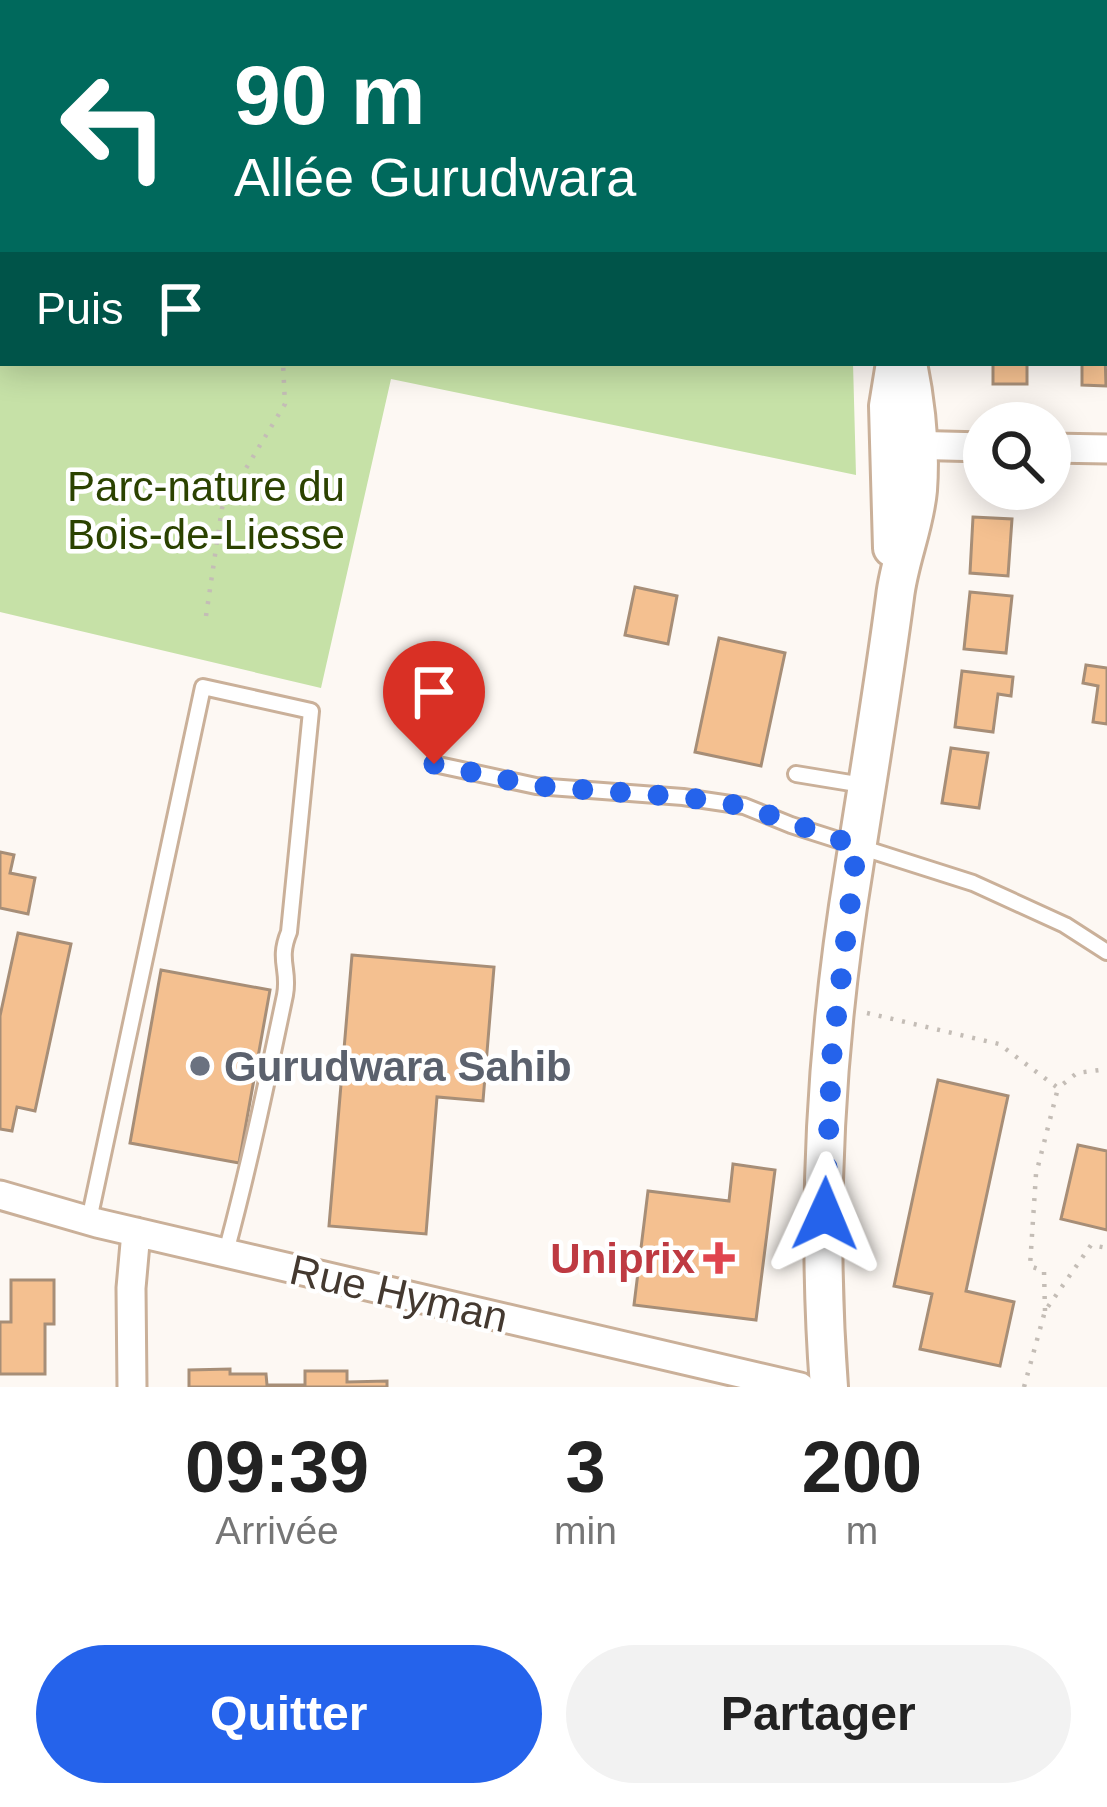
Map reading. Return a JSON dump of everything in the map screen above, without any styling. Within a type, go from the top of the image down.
[{"type":"street","points":[[829,1387],[827,1105],[857,846],[895,593],[918,490],[888,406],[895,366]]},
{"type":"street","points":[[902,445],[915,399],[909,366]]},
{"type":"street","points":[[902,445],[963,446]]},
{"type":"street","points":[[1071,448],[1107,449]]},
{"type":"street","name":"Rue Hyman","points":[[0,1195],[89,1221],[800,1387]]},
{"type":"street","points":[[132,1387],[131,1262],[136,1232]]},
{"type":"lane","points":[[89,1221],[203,687],[311,711],[289,932],[280,953],[286,986],[253,1150],[226,1252]]},
{"type":"lane","points":[[434,764],[536,786],[744,806],[973,883],[1065,925],[1107,952]]},
{"type":"lane","points":[[796,774],[868,785]]},
{"type":"path","points":[[206,616],[222,508],[285,404],[283,366]]},
{"type":"path","points":[[867,1013],[999,1044],[1058,1088]]},
{"type":"path","points":[[1024,1387],[1045,1311],[1044,1270],[1030,1266],[1036,1174],[1058,1088],[1077,1073],[1107,1069]]},
{"type":"path","points":[[1045,1311],[1091,1245],[1107,1248]]},
{"type":"green space","name":"Parc-nature du Bois-de-Liesse","points":[[0,366],[853,366],[856,475],[391,379],[321,688],[0,612]]},
{"type":"building","points":[[993,366],[1027,366],[1027,384],[993,384]]},
{"type":"building","points":[[1082,366],[1105,366],[1106,386],[1082,385]]},
{"type":"building","points":[[973,517],[1012,519],[1008,576],[970,573]]},
{"type":"building","points":[[635,587],[677,596],[668,644],[625,635]]},
{"type":"building","points":[[970,592],[1012,596],[1006,653],[964,649]]},
{"type":"building","points":[[719,638],[785,653],[761,766],[695,752]]},
{"type":"building","points":[[1086,665],[1107,668],[1107,724],[1093,722],[1098,686],[1083,683]]},
{"type":"building","points":[[962,671],[1013,677],[1011,696],[998,694],[993,732],[955,727]]},
{"type":"building","points":[[951,748],[988,753],[979,808],[942,803]]},
{"type":"building","points":[[0,852],[14,855],[10,873],[35,878],[28,914],[0,908]]},
{"type":"building","points":[[18,933],[71,944],[35,1111],[17,1107],[12,1131],[0,1129],[0,1016]]},
{"type":"building","points":[[352,955],[494,967],[483,1101],[437,1097],[426,1234],[329,1226]]},
{"type":"building","name":"Gurudwara Sahib","points":[[161,970],[270,990],[239,1163],[130,1143]]},
{"type":"building","points":[[938,1080],[1008,1096],[966,1291],[1014,1302],[1000,1366],[920,1349],[932,1294],[894,1286]]},
{"type":"building","points":[[1078,1145],[1107,1151],[1107,1230],[1061,1219]]},
{"type":"building","points":[[733,1164],[775,1170],[756,1320],[634,1305],[648,1191],[729,1201]]},
{"type":"building","points":[[11,1280],[54,1280],[54,1324],[45,1324],[45,1374],[0,1374],[0,1322],[11,1322]]},
{"type":"building","points":[[230,1369],[230,1374],[266,1374],[267,1385],[305,1385],[305,1371],[347,1371],[347,1382],[387,1381],[387,1387],[189,1387],[189,1370]]},
{"type":"place","name":"Gurudwara Sahib","points":[[200,1066]]},
{"type":"place","name":"Uniprix","points":[[719,1258]]},
{"type":"route","points":[[434,764],[536,786],[744,806],[857,846],[827,1105],[825,1214]]}]
